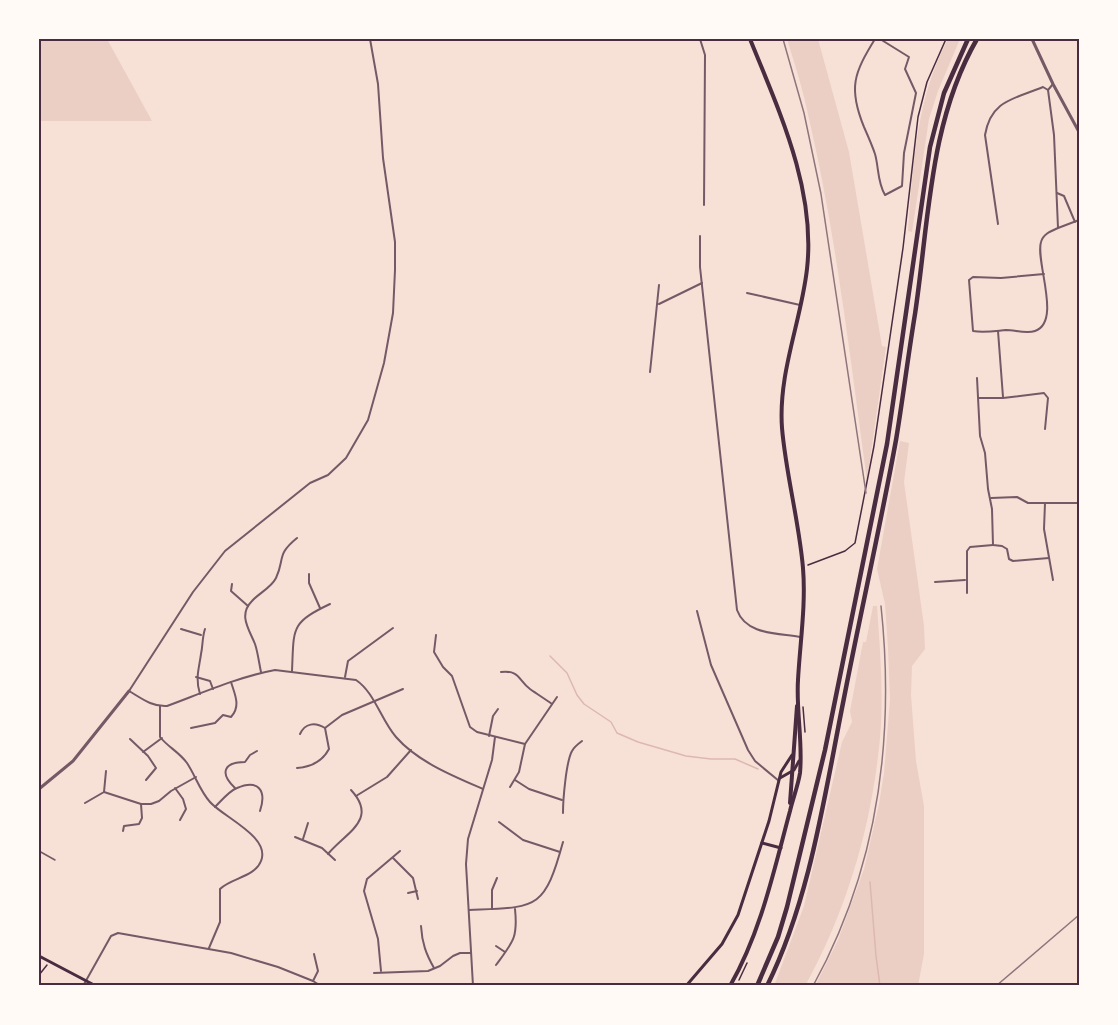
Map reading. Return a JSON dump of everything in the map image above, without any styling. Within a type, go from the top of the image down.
[{"type":"highway","points":[[757,986],[787,907],[825,750],[887,444],[930,147],[944,93],[968,39]]},
{"type":"highway","points":[[767,986],[786,940],[813,846],[896,440],[938,149],[951,96],[977,39]]},
{"type":"main road","points":[[730,986],[753,934],[781,848],[799,779],[800,760],[798,698],[803,567],[782,428],[782,399],[808,252],[801,186],[782,119],[750,39]]},
{"type":"main road","points":[[790,810],[792,755],[798,698]]},
{"type":"main road","points":[[686,986],[712,958],[731,930],[744,900],[783,767],[792,755]]},
{"type":"main road","points":[[779,781],[800,760]]},
{"type":"main road","points":[[762,843],[781,848]]},
{"type":"main road","points":[[39,956],[96,986]]},
{"type":"street","points":[[39,789],[73,761],[129,691],[193,592],[225,551],[310,483],[328,475],[346,458],[368,420],[384,363],[393,314],[395,270],[395,242],[383,158],[378,84],[370,39]]},
{"type":"street","points":[[700,39],[705,55],[704,205]]},
{"type":"street","points":[[875,39],[858,69],[854,83],[859,114],[872,146],[880,186],[885,195],[902,186],[904,153],[916,93],[905,69],[909,57],[880,39]]},
{"type":"street","points":[[1032,39],[1079,132]]},
{"type":"street","points":[[1053,84],[1048,90],[1054,135],[1058,228]]},
{"type":"street","points":[[998,224],[985,135],[987,121],[993,111],[1006,102],[1043,87],[1048,90]]},
{"type":"street","points":[[1057,193],[1064,196],[1075,222]]},
{"type":"street","points":[[1044,274],[1001,278],[979,276],[969,280],[974,331],[1027,332],[1040,329],[1046,315],[1044,274],[1041,240],[1046,234],[1079,220]]},
{"type":"street","points":[[700,236],[702,283],[737,610],[742,619],[753,629],[800,637]]},
{"type":"street","points":[[658,304],[702,283]]},
{"type":"street","points":[[650,372],[659,285]]},
{"type":"street","points":[[747,293],[800,305]]},
{"type":"street","points":[[999,331],[1003,398]]},
{"type":"street","points":[[977,378],[980,436],[985,453],[993,545]]},
{"type":"street","points":[[979,398],[1003,398],[1044,393],[1048,402],[1046,429]]},
{"type":"street","points":[[990,498],[1017,497],[1028,503],[1079,502]]},
{"type":"street","points":[[1045,503],[1044,529],[1053,580]]},
{"type":"street","points":[[261,672],[245,616],[248,606],[276,577],[281,556],[287,546],[297,538]]},
{"type":"street","points":[[968,593],[967,551],[970,547],[1002,546],[1007,549],[1010,560],[1049,558]]},
{"type":"street","points":[[309,574],[309,583],[320,608]]},
{"type":"street","points":[[935,582],[967,580]]},
{"type":"street","points":[[232,584],[231,591],[248,606]]},
{"type":"street","points":[[292,671],[294,636],[299,623],[309,614],[330,604]]},
{"type":"street","points":[[697,611],[711,665],[748,750],[755,761],[779,781]]},
{"type":"street","points":[[345,678],[348,661],[393,628]]},
{"type":"street","points":[[181,629],[203,636]]},
{"type":"street","points":[[200,694],[196,677],[205,629]]},
{"type":"street","points":[[436,636],[434,652],[452,676],[470,727],[489,736],[525,744]]},
{"type":"street","points":[[129,691],[148,702],[167,706],[231,682],[275,670],[356,680],[362,684],[395,736],[411,750],[437,767],[483,789]]},
{"type":"street","points":[[501,672],[520,676],[527,687],[552,704]]},
{"type":"street","points":[[196,677],[210,681],[213,689]]},
{"type":"street","points":[[191,728],[215,723],[223,715],[231,717],[236,711],[237,703],[231,682]]},
{"type":"street","points":[[325,728],[333,720],[403,689]]},
{"type":"street","points":[[510,788],[515,780],[525,744],[557,697]]},
{"type":"street","points":[[160,706],[159,726],[162,738],[185,760],[205,796],[215,807],[247,830],[259,844],[263,856],[256,868],[220,889],[220,922],[209,948]]},
{"type":"street","points":[[489,736],[493,716],[498,709]]},
{"type":"street","points":[[300,734],[308,725],[315,724],[325,728]]},
{"type":"street","points":[[297,768],[315,764],[326,753],[329,748],[325,728]]},
{"type":"street","points":[[473,986],[466,864],[468,839],[492,760],[495,737]]},
{"type":"street","points":[[143,752],[162,738]]},
{"type":"street","points":[[130,739],[156,768],[146,780]]},
{"type":"street","points":[[563,813],[570,757],[582,741]]},
{"type":"street","points":[[356,796],[387,777],[411,750]]},
{"type":"street","points":[[235,788],[229,783],[225,769],[232,763],[245,762],[257,751]]},
{"type":"street","points":[[104,792],[106,771]]},
{"type":"street","points":[[85,803],[104,792],[141,804],[151,804],[196,777]]},
{"type":"street","points":[[515,780],[529,789],[563,800]]},
{"type":"street","points":[[215,807],[235,788],[252,785],[262,790],[264,800],[260,811]]},
{"type":"street","points":[[175,788],[183,799],[186,809],[180,820]]},
{"type":"street","points":[[328,854],[359,825],[362,811],[351,790]]},
{"type":"street","points":[[123,831],[124,826],[128,824],[139,824],[142,818],[141,804]]},
{"type":"street","points":[[499,822],[523,840],[560,852]]},
{"type":"street","points":[[303,839],[308,823]]},
{"type":"street","points":[[295,837],[322,848],[335,860]]},
{"type":"street","points":[[470,910],[515,909],[534,903],[547,890],[563,842]]},
{"type":"street","points":[[381,971],[378,939],[366,902],[364,884],[370,875],[400,851]]},
{"type":"street","points":[[393,858],[413,878],[418,899]]},
{"type":"street","points":[[492,909],[492,890],[497,879]]},
{"type":"street","points":[[408,893],[417,891]]},
{"type":"street","points":[[496,964],[516,936],[515,909]]},
{"type":"street","points":[[421,926],[425,953],[434,968]]},
{"type":"street","points":[[83,986],[111,936],[118,933],[209,948],[278,967],[321,986]]},
{"type":"street","points":[[496,946],[505,952]]},
{"type":"street","points":[[374,973],[412,970],[421,972],[434,968],[460,953],[471,953]]},
{"type":"street","points":[[313,981],[318,970],[314,954]]},
{"type":"lane","points":[[39,851],[55,860]]},
{"type":"path","points":[[803,567],[845,551],[855,543],[876,435],[903,248],[918,117],[927,82],[946,39]]},
{"type":"path","points":[[39,975],[49,962]]},
{"type":"shaded area","points":[[39,39],[107,39],[152,121],[39,121]]},
{"type":"shaded area","points":[[787,39],[818,39],[849,152],[882,346],[886,347],[867,481],[842,295],[826,202],[805,101]]},
{"type":"shaded area","points":[[948,39],[960,39],[929,119],[912,232],[908,231],[918,133],[929,85]]},
{"type":"shaded area","points":[[900,441],[909,443],[904,482],[924,626],[925,649],[912,666],[911,695],[916,761],[924,806],[924,954],[918,986],[815,986],[838,940],[864,869],[884,773],[890,699],[885,604],[877,569]]},
{"type":"shaded area","points":[[873,606],[877,606],[882,705],[876,771],[864,835],[845,897],[805,986],[774,986],[804,906],[842,742],[852,722],[850,711],[863,642],[866,642]]},
{"type":"waterway","points":[[550,656],[567,673],[577,695],[584,704],[611,722],[617,733],[638,742],[686,756],[735,759],[758,769]]},
{"type":"waterway","points":[[870,882],[880,986]]},
{"type":"railway","points":[[783,39],[804,113],[821,194],[866,493]]},
{"type":"railway","points":[[813,986],[835,941],[853,895],[867,849],[877,801],[883,753],[885,704],[885,655],[881,606]]},
{"type":"railway","points":[[996,986],[1079,915]]}]
